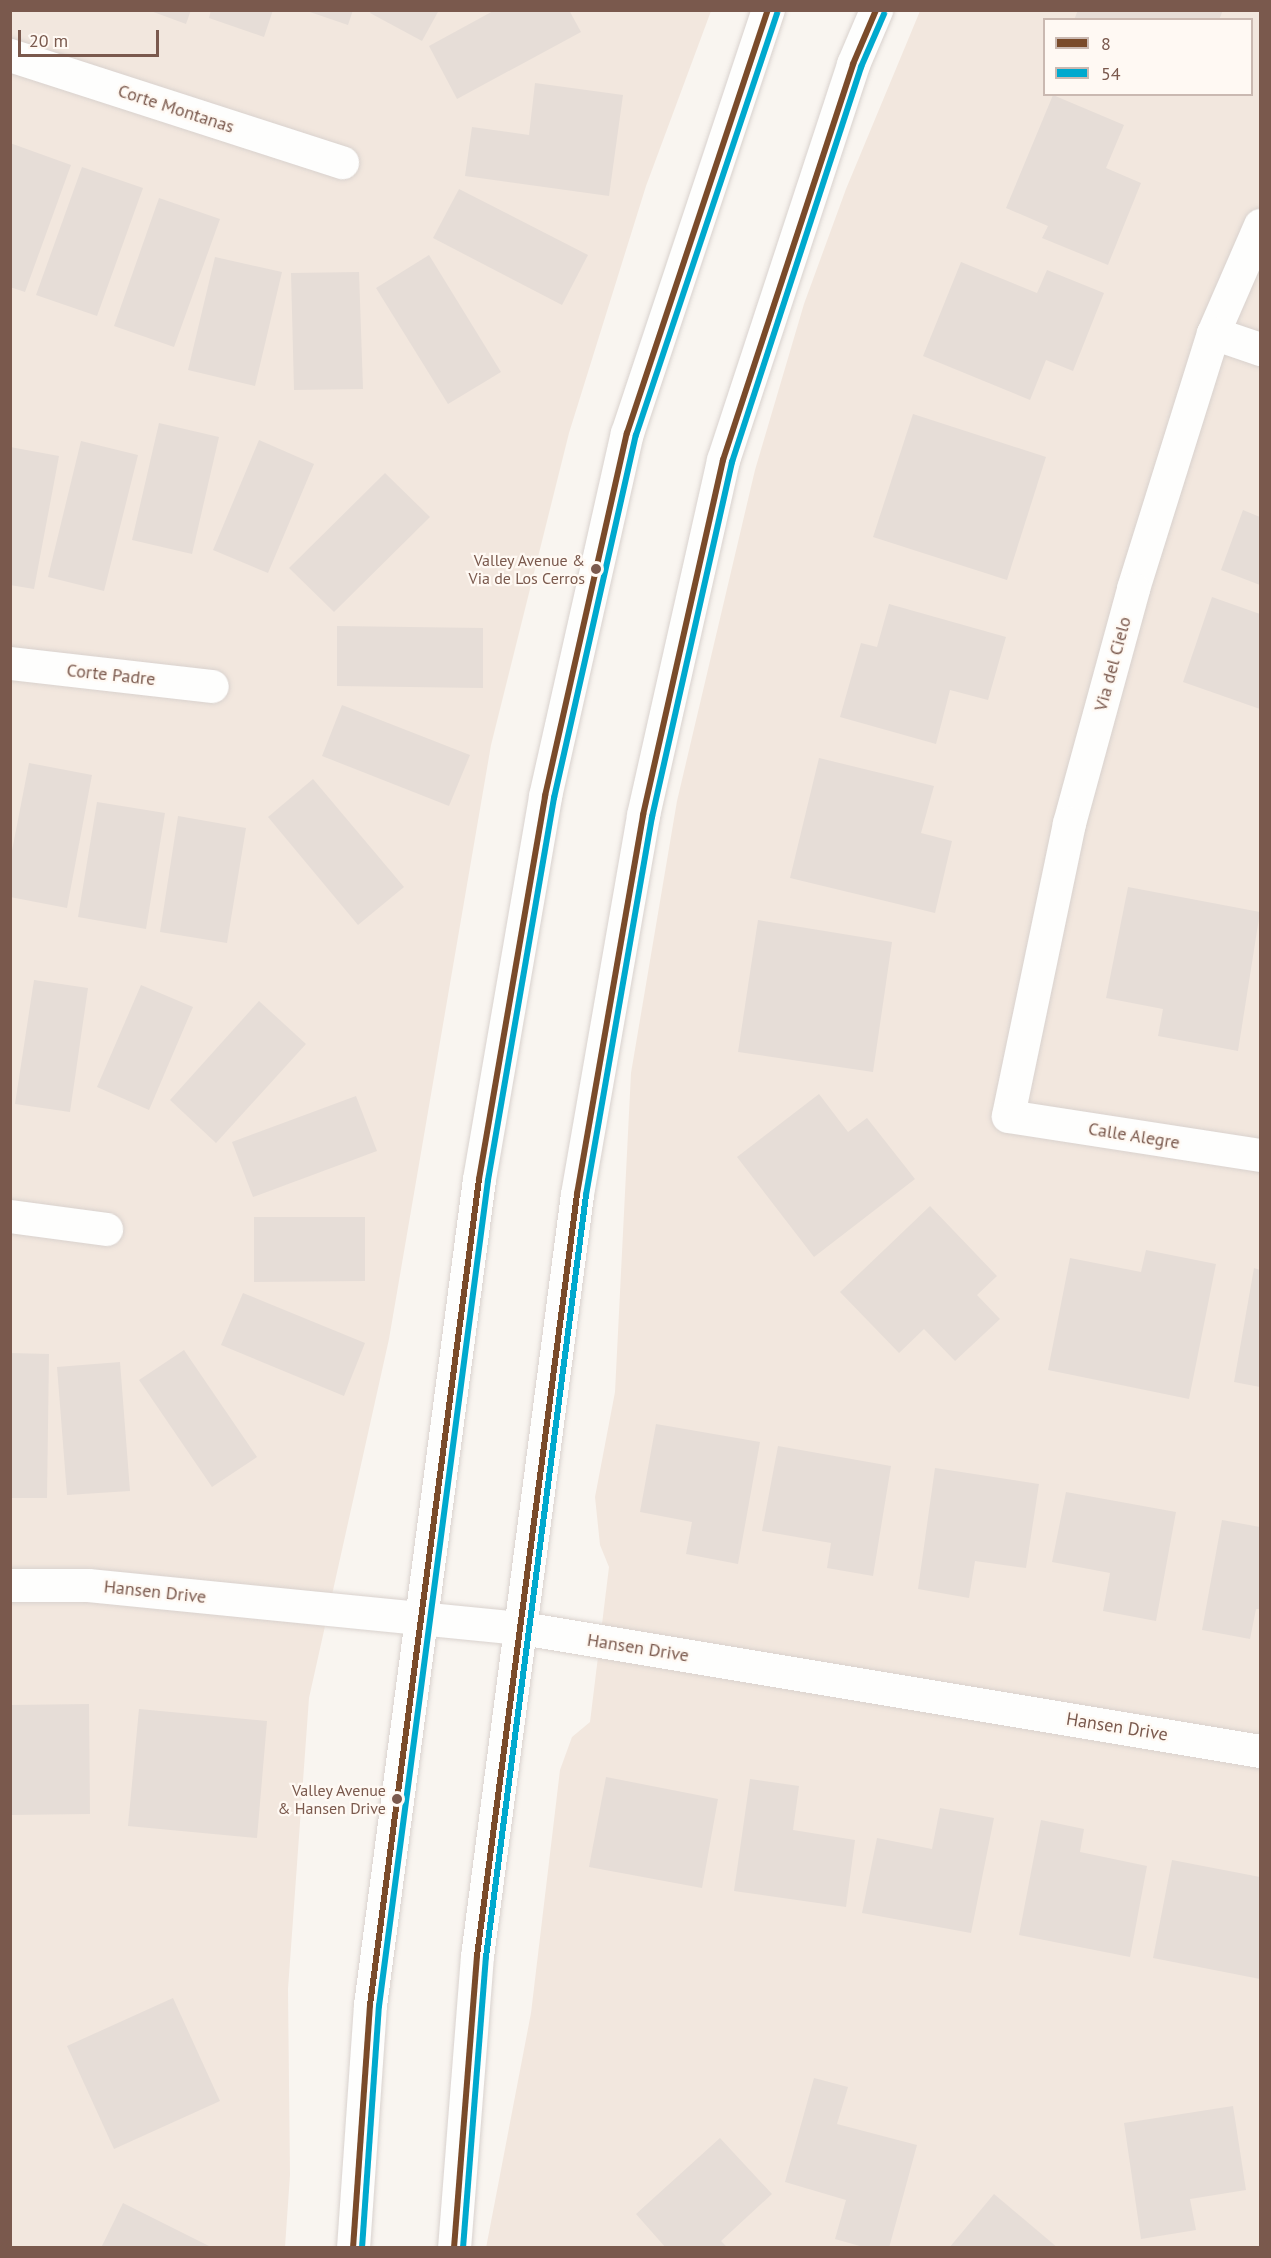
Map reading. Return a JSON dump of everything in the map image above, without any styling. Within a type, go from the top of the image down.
[{"type":"main road","points":[[353,2247],[370,2005],[479,1179],[545,796],[627,433],[768,10]]},
{"type":"main road","points":[[454,2247],[477,1956],[522,1628],[577,1194],[643,815],[723,459],[854,64],[876,10]]},
{"type":"main road","name":"Corte Montanas","points":[[10,55],[342,162]]},
{"type":"main road","name":"Via del Cielo","points":[[1008,1116],[1069,823],[1133,589],[1213,333],[1260,225]]},
{"type":"main road","points":[[1213,333],[1260,349]]},
{"type":"main road","name":"Corte Padre","points":[[10,663],[212,686]]},
{"type":"main road","name":"Calle Alegre","points":[[1008,1116],[1260,1155]]},
{"type":"main road","points":[[10,1216],[106,1229]]},
{"type":"main road","name":"Hansen Drive","points":[[10,1585],[88,1585],[522,1628],[1260,1751]]},
{"type":"shaded area","points":[[11,11],[711,11],[646,186],[569,433],[491,745],[389,1339],[309,1698],[288,1989],[290,2175],[285,2247],[11,2248]]},
{"type":"shaded area","points":[[920,11],[1260,11],[1260,2247],[486,2248],[531,2013],[560,1770],[572,1737],[590,1722],[609,1567],[600,1545],[595,1497],[615,1392],[631,1073],[677,801],[755,470],[804,304],[846,189]]},
{"type":"building","points":[[148,10],[191,10],[186,24]]},
{"type":"building","points":[[211,10],[273,10],[264,37],[209,18]]},
{"type":"building","points":[[304,10],[353,10],[348,25]]},
{"type":"building","points":[[372,10],[439,10],[422,41],[370,13]]},
{"type":"building","points":[[495,10],[569,10],[581,32],[457,99],[429,46]]},
{"type":"building","points":[[1078,10],[1223,10],[1220,18],[1075,18]]},
{"type":"building","points":[[535,83],[623,95],[609,196],[465,176],[472,127],[529,135]]},
{"type":"building","points":[[1053,96],[1124,125],[1106,168],[1141,183],[1108,265],[1042,238],[1048,226],[1006,208]]},
{"type":"building","points":[[10,143],[71,165],[25,292],[10,287]]},
{"type":"building","points":[[82,167],[143,188],[97,316],[36,295]]},
{"type":"building","points":[[459,189],[588,255],[562,305],[433,238]]},
{"type":"building","points":[[159,198],[220,219],[174,347],[114,326]]},
{"type":"building","points":[[429,255],[501,372],[448,404],[376,288]]},
{"type":"building","points":[[215,257],[282,272],[255,386],[188,370]]},
{"type":"building","points":[[961,262],[1037,293],[1047,270],[1104,293],[1073,371],[1046,360],[1030,400],[923,356]]},
{"type":"building","points":[[359,272],[363,389],[294,390],[291,273]]},
{"type":"building","points":[[913,414],[1046,457],[1007,580],[873,537]]},
{"type":"building","points":[[159,423],[219,437],[192,554],[132,540]]},
{"type":"building","points":[[259,440],[314,464],[268,573],[213,550]]},
{"type":"building","points":[[81,441],[138,455],[104,591],[48,577]]},
{"type":"building","points":[[10,447],[59,456],[34,589],[10,585]]},
{"type":"building","points":[[385,473],[430,517],[334,612],[289,568]]},
{"type":"building","points":[[1243,510],[1260,517],[1260,585],[1221,570]]},
{"type":"building","points":[[1212,597],[1260,614],[1260,709],[1183,682]]},
{"type":"building","points":[[889,604],[1006,637],[988,700],[950,690],[936,744],[840,717],[861,643],[877,647]]},
{"type":"building","points":[[337,626],[483,628],[483,688],[337,686]]},
{"type":"building","points":[[342,705],[470,755],[449,806],[322,756]]},
{"type":"building","points":[[819,758],[934,786],[921,833],[952,841],[935,913],[790,878]]},
{"type":"building","points":[[29,763],[92,775],[67,908],[10,897],[10,861]]},
{"type":"building","points":[[313,779],[404,887],[358,925],[268,817]]},
{"type":"building","points":[[97,802],[165,813],[146,929],[78,917]]},
{"type":"building","points":[[178,816],[246,828],[227,943],[160,932]]},
{"type":"building","points":[[1128,887],[1260,912],[1238,1051],[1158,1036],[1163,1009],[1106,998]]},
{"type":"building","points":[[758,920],[892,942],[873,1072],[738,1052]]},
{"type":"building","points":[[34,980],[88,988],[70,1112],[15,1104]]},
{"type":"building","points":[[141,985],[193,1007],[149,1110],[97,1087]]},
{"type":"building","points":[[259,1001],[306,1044],[216,1143],[170,1100]]},
{"type":"building","points":[[819,1094],[848,1132],[867,1118],[915,1179],[814,1257],[737,1157]]},
{"type":"building","points":[[356,1096],[377,1151],[253,1197],[232,1142]]},
{"type":"building","points":[[930,1206],[997,1276],[977,1295],[1000,1319],[955,1361],[924,1329],[899,1353],[840,1292]]},
{"type":"building","points":[[254,1217],[365,1217],[365,1281],[254,1282]]},
{"type":"building","points":[[1146,1250],[1216,1264],[1189,1399],[1048,1370],[1070,1258],[1141,1272]]},
{"type":"building","points":[[1254,1268],[1260,1270],[1260,1387],[1234,1382]]},
{"type":"building","points":[[243,1293],[365,1343],[344,1396],[221,1345]]},
{"type":"building","points":[[184,1350],[257,1457],[212,1487],[139,1380]]},
{"type":"building","points":[[10,1353],[49,1354],[47,1498],[10,1498]]},
{"type":"building","points":[[120,1362],[130,1491],[67,1495],[57,1367]]},
{"type":"building","points":[[656,1424],[760,1442],[738,1564],[686,1554],[692,1522],[640,1512]]},
{"type":"building","points":[[778,1446],[891,1466],[873,1576],[827,1568],[831,1543],[762,1531]]},
{"type":"building","points":[[935,1468],[1039,1484],[1026,1568],[975,1561],[969,1598],[918,1589]]},
{"type":"building","points":[[1066,1492],[1176,1512],[1156,1621],[1103,1611],[1110,1573],[1052,1562]]},
{"type":"building","points":[[1222,1520],[1260,1527],[1260,1609],[1256,1609],[1250,1639],[1202,1630]]},
{"type":"building","points":[[89,1704],[90,1814],[10,1815],[10,1705]]},
{"type":"building","points":[[139,1709],[267,1721],[257,1838],[128,1826]]},
{"type":"building","points":[[606,1777],[718,1799],[702,1888],[589,1867]]},
{"type":"building","points":[[750,1779],[799,1786],[793,1830],[855,1840],[846,1907],[734,1891]]},
{"type":"building","points":[[940,1808],[994,1818],[971,1933],[862,1913],[877,1838],[932,1849]]},
{"type":"building","points":[[1041,1820],[1084,1829],[1080,1852],[1147,1866],[1130,1957],[1019,1935]]},
{"type":"building","points":[[1172,1860],[1260,1877],[1260,1979],[1153,1958]]},
{"type":"building","points":[[173,1998],[220,2101],[114,2149],[67,2046]]},
{"type":"building","points":[[814,2078],[848,2087],[837,2124],[917,2145],[889,2248],[867,2248],[835,2239],[846,2200],[785,2182]]},
{"type":"building","points":[[1233,2106],[1246,2190],[1190,2199],[1196,2230],[1141,2239],[1124,2123]]},
{"type":"building","points":[[720,2138],[772,2194],[721,2241],[728,2248],[666,2248],[636,2214]]},
{"type":"building","points":[[994,2194],[1058,2248],[949,2248]]},
{"type":"building","points":[[123,2203],[213,2248],[101,2248]]},
{"type":"transit line","name":"8","points":[[353,2248],[370,2005],[479,1179],[545,796],[627,433],[768,10]]},
{"type":"transit line","name":"8","points":[[454,2248],[477,1956],[577,1194],[643,815],[723,460],[853,64],[876,10]]},
{"type":"transit line","name":"54","points":[[362,2248],[379,2006],[488,1180],[554,798],[636,435],[777,13]]},
{"type":"transit line","name":"54","points":[[463,2248],[486,1957],[586,1195],[652,817],[732,462],[861,67],[884,14]]},
{"type":"place","name":"Valley Avenue & Via de Los Cerros","points":[[596,569]]},
{"type":"place","name":"Valley Avenue & Hansen Drive","points":[[397,1799]]}]
